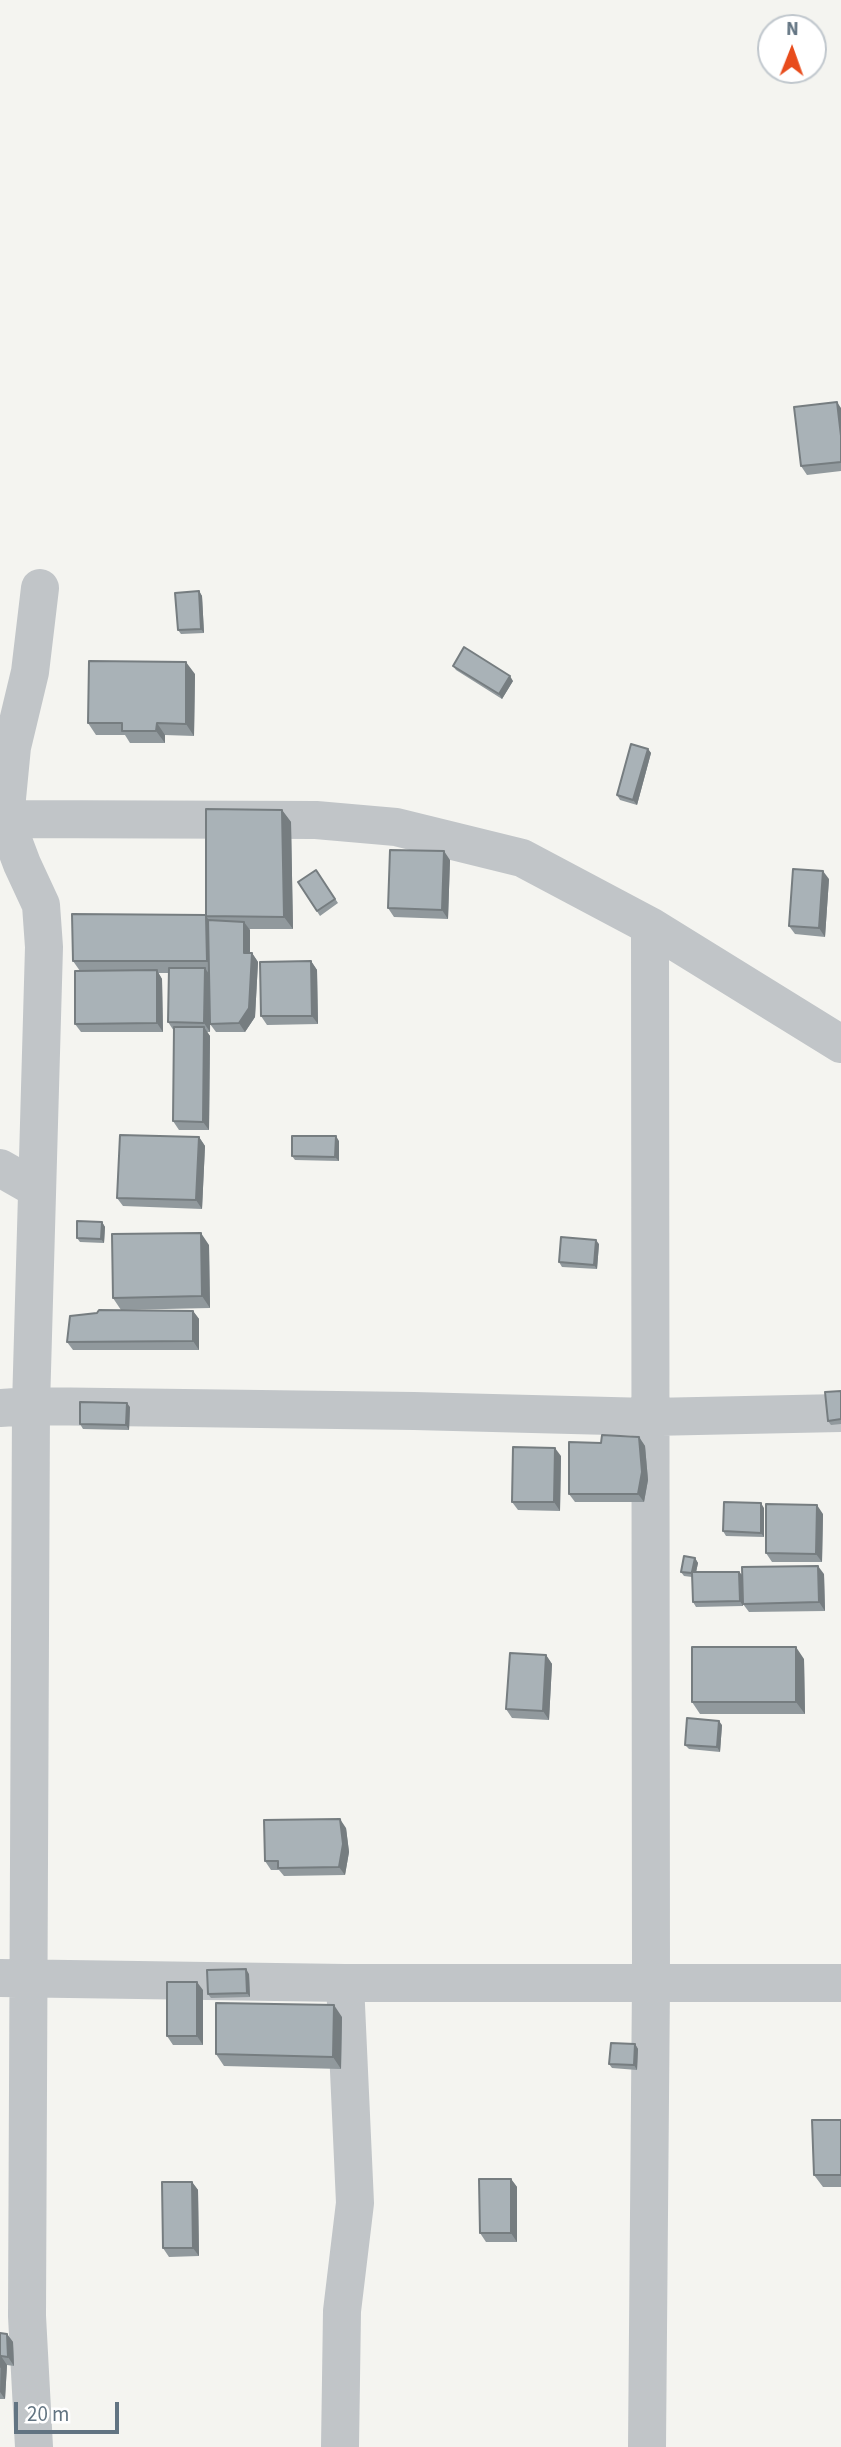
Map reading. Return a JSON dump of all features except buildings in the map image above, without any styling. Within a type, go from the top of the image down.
[{"type":"street","points":[[34,2447],[15,1978],[16,1407],[37,1189],[44,947],[41,905],[3,819],[12,747],[30,672],[40,588]]},
{"type":"street","points":[[3,819],[316,820],[396,827],[522,858],[650,926],[841,1044]]},
{"type":"street","points":[[647,2447],[650,926]]},
{"type":"street","points":[[0,1168],[37,1189]]},
{"type":"street","points":[[16,1407],[415,1411],[650,1417],[841,1413]]},
{"type":"street","points":[[15,1978],[345,1983],[841,1983]]},
{"type":"street","points":[[340,2447],[342,2311],[355,2203],[345,1983]]}]
